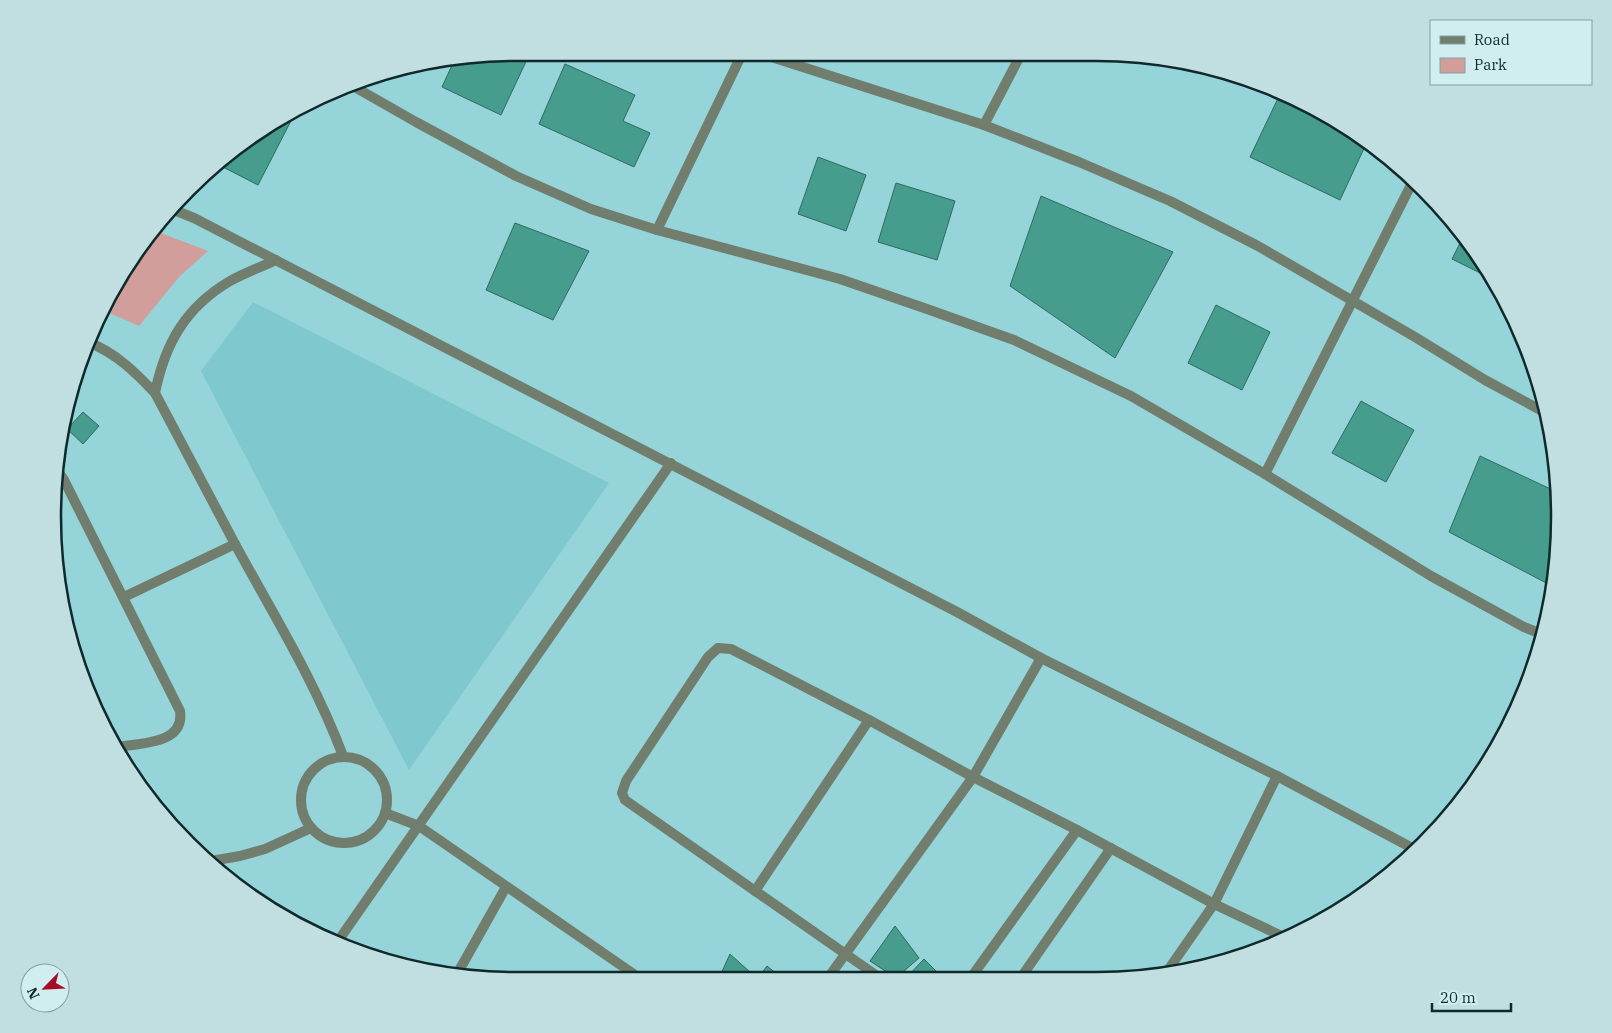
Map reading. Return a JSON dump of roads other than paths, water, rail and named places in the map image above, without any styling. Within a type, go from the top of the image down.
[{"type":"street","points":[[657,230],[739,61]]},
{"type":"street","points":[[784,61],[984,125],[1170,201],[1258,246],[1485,380],[1537,408]]},
{"type":"street","points":[[984,125],[1017,61]]},
{"type":"street","points":[[359,89],[516,176],[591,209],[657,230],[840,280],[1014,340],[1131,396],[1265,474],[1431,576],[1536,632]]},
{"type":"street","points":[[1265,474],[1410,188]]},
{"type":"street","points":[[178,212],[194,218],[672,463],[1041,658],[1277,776],[1409,846]]},
{"type":"street","points":[[155,393],[160,367],[170,345],[177,332],[192,313],[210,295],[232,280],[276,260]]},
{"type":"street","points":[[95,346],[125,364],[155,393],[235,544],[312,683],[343,756]]},
{"type":"street","points":[[341,937],[672,463]]},
{"type":"street","points":[[63,478],[180,711],[181,723],[179,728],[168,737],[123,746]]},
{"type":"street","points":[[124,597],[235,544]]},
{"type":"street","points":[[872,972],[625,800],[622,793],[626,781],[708,658],[718,648],[730,649],[869,720],[1214,904],[1277,934]]},
{"type":"street","points":[[832,972],[973,777],[1041,658]]},
{"type":"street","points":[[755,891],[869,720]]},
{"type":"street","points":[[343,756],[362,760],[382,778],[387,795],[385,812],[375,830],[358,840],[348,842],[334,841],[320,835],[311,828],[305,819],[301,798],[303,787],[307,777],[314,768],[323,762],[343,756]]},
{"type":"street","points":[[1171,965],[1214,904],[1277,776]]},
{"type":"street","points":[[385,812],[419,826],[631,972]]},
{"type":"street","points":[[216,859],[240,856],[265,849],[311,828]]},
{"type":"street","points":[[975,972],[1077,830]]},
{"type":"street","points":[[1025,972],[1111,848]]},
{"type":"street","points":[[460,968],[506,887]]}]
